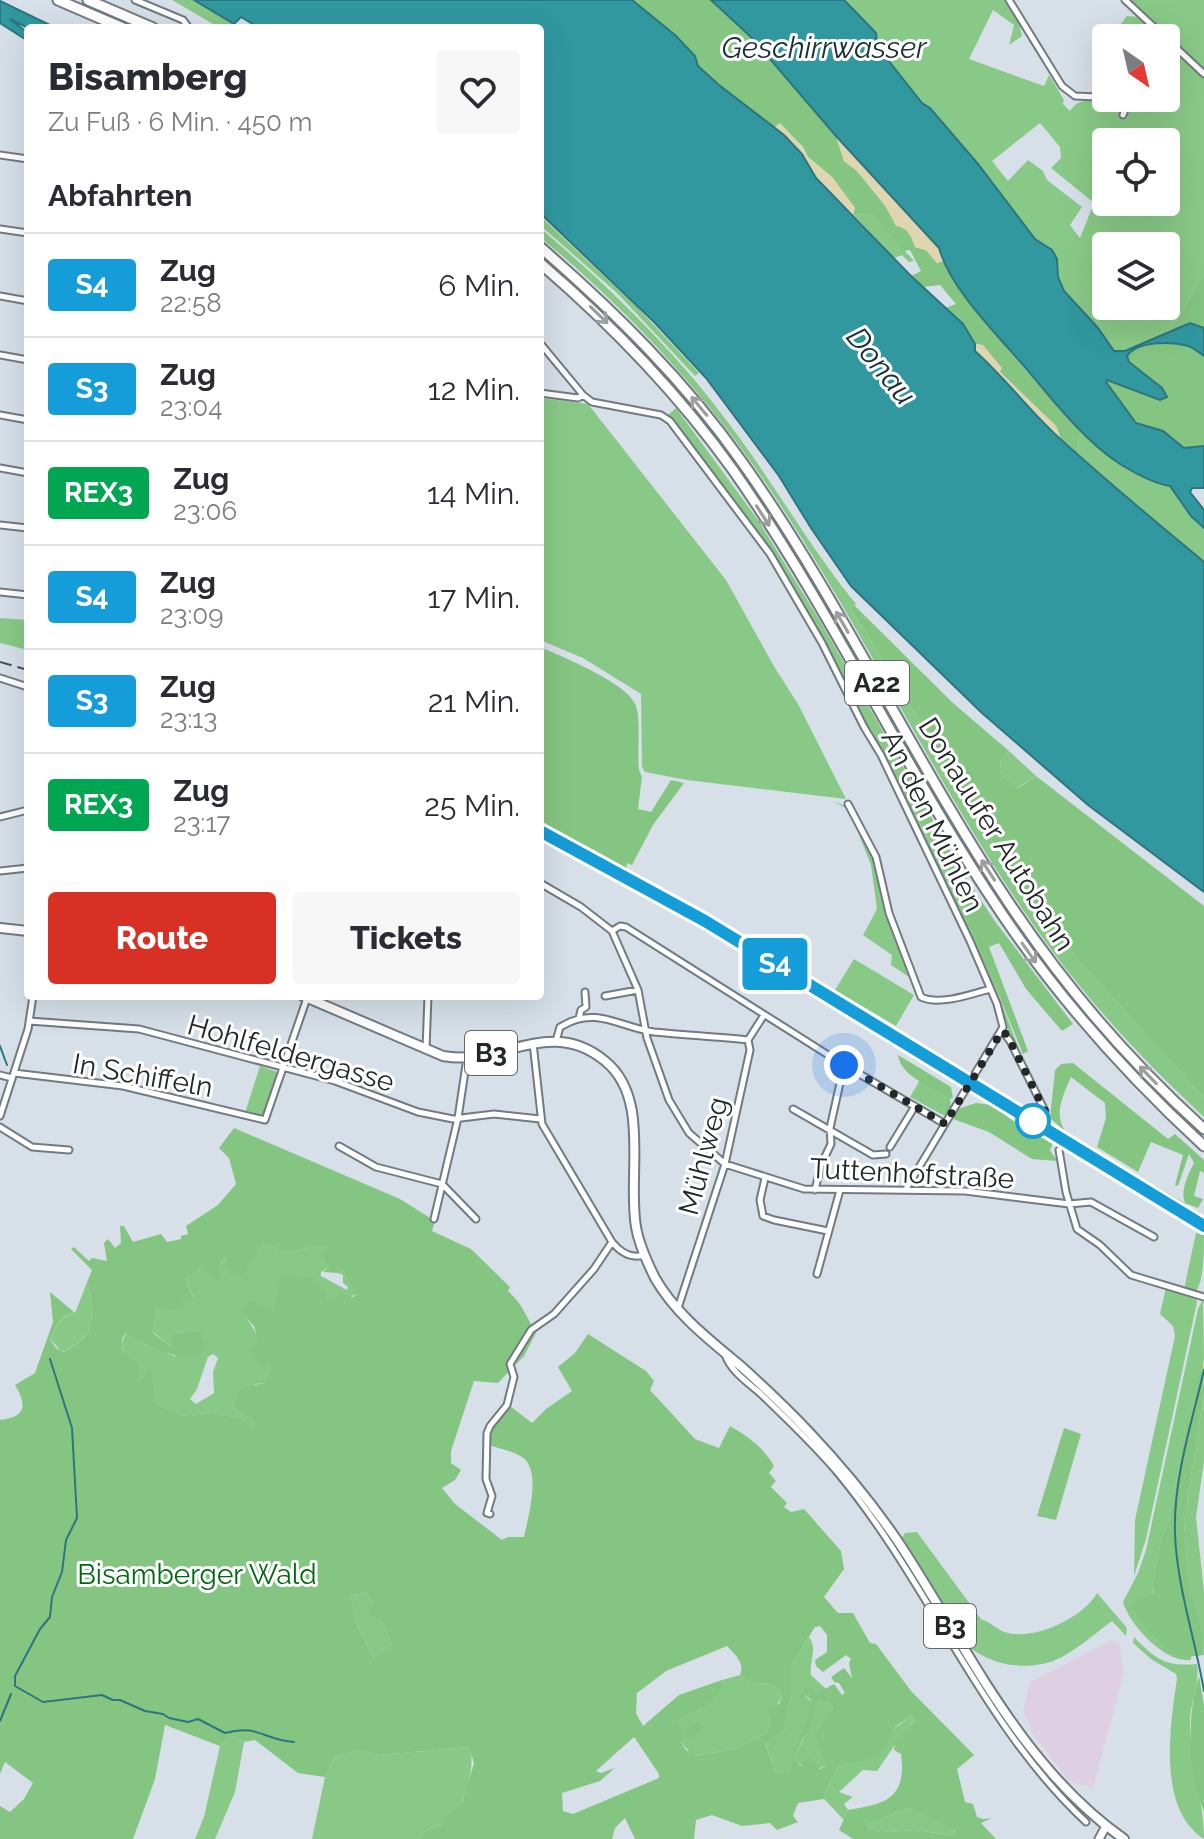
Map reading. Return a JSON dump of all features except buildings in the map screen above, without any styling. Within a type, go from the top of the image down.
[{"type":"highway","points":[[58,0],[114,24]]},
{"type":"highway","points":[[88,0],[144,24]]},
{"type":"highway","name":"Donauufer Autobahn","points":[[544,250],[637,336],[717,429],[801,550],[924,765],[1012,907],[1049,960],[1103,1026],[1204,1129]]},
{"type":"highway","name":"Donauufer Autobahn","points":[[544,267],[627,342],[733,470],[791,558],[966,859],[1002,915],[1086,1025],[1204,1146]]},
{"type":"main road","points":[[0,928],[24,931]]},
{"type":"main road","name":"B3","points":[[312,1000],[453,1058],[467,1058],[533,1042],[556,1041],[579,1046],[603,1059],[628,1093],[633,1116],[634,1213],[643,1251],[657,1282],[678,1309],[767,1391],[835,1460],[883,1520],[938,1613],[1063,1793],[1109,1832],[1124,1839]]},
{"type":"main road","points":[[1099,1839],[1109,1832]]},
{"type":"street","points":[[135,0],[186,24]]},
{"type":"street","points":[[1009,0],[1062,86],[1075,96],[1097,97],[1126,107],[1123,115]]},
{"type":"street","points":[[1125,0],[1204,74]]},
{"type":"street","points":[[0,155],[24,158]]},
{"type":"street","points":[[0,229],[24,232]]},
{"type":"street","points":[[0,296],[24,300]]},
{"type":"street","points":[[544,348],[583,395],[577,398],[544,394]]},
{"type":"street","points":[[0,355],[24,359]]},
{"type":"street","name":"An den Mühlen","points":[[583,395],[597,404],[661,415],[674,426],[754,531],[803,610],[888,768],[990,989],[1001,1015],[1002,1031],[1007,1035],[1045,1111]]},
{"type":"street","points":[[0,415],[24,419]]},
{"type":"street","points":[[0,468],[24,472]]},
{"type":"street","points":[[0,525],[24,528]]},
{"type":"street","points":[[0,592],[24,595]]},
{"type":"street","points":[[0,678],[24,686]]},
{"type":"street","points":[[848,804],[876,857],[889,913],[921,997],[928,1001],[990,989]]},
{"type":"street","points":[[0,817],[24,811]]},
{"type":"street","points":[[0,871],[24,868]]},
{"type":"street","points":[[544,885],[581,907],[612,931],[620,926],[626,927],[844,1065],[945,1124]]},
{"type":"street","name":"Tuttenhofstraße","points":[[612,931],[638,990],[645,1030],[662,1082],[682,1124],[699,1144],[725,1164],[789,1186],[815,1190],[965,1191],[1069,1204],[1087,1201],[1154,1237]]},
{"type":"street","points":[[605,996],[638,990]]},
{"type":"street","points":[[579,1018],[581,1010],[586,1007],[585,992]]},
{"type":"street","points":[[0,1116],[29,1021],[32,1000]]},
{"type":"street","points":[[284,1067],[304,1000]]},
{"type":"street","points":[[426,1049],[428,1000]]},
{"type":"street","name":"Mühlweg","points":[[678,1309],[725,1164],[750,1050],[748,1040],[764,1015]]},
{"type":"street","points":[[556,1041],[560,1027],[579,1018],[610,1018],[645,1030],[748,1040]]},
{"type":"street","name":"Hohlfeldergasse","points":[[29,1021],[139,1029],[335,1081],[418,1112],[458,1118],[494,1114],[540,1119]]},
{"type":"street","points":[[906,1189],[1002,1031]]},
{"type":"street","points":[[533,1042],[539,1081],[540,1119],[581,1194],[612,1242],[633,1257],[643,1251]]},
{"type":"street","points":[[434,1219],[458,1118],[467,1058]]},
{"type":"street","points":[[815,1190],[821,1165],[831,1144],[830,1128],[844,1065]]},
{"type":"street","name":"In Schiffeln","points":[[0,1075],[123,1086],[265,1120],[284,1067]]},
{"type":"street","points":[[793,1109],[873,1155],[888,1150],[915,1106]]},
{"type":"street","points":[[0,1127],[32,1147],[69,1150]]},
{"type":"street","points":[[339,1146],[376,1167],[442,1184],[476,1219]]},
{"type":"street","points":[[1059,1150],[1077,1229],[1100,1245],[1126,1271],[1150,1282],[1204,1297]]},
{"type":"street","points":[[765,1178],[760,1200],[763,1216],[828,1231]]},
{"type":"street","points":[[817,1274],[840,1190]]},
{"type":"street","points":[[490,1514],[487,1513],[492,1494],[487,1482],[487,1433],[507,1405],[514,1377],[510,1364],[531,1330],[554,1314],[594,1269],[612,1242]]},
{"type":"street","points":[[1063,1793],[1086,1822]]},
{"type":"shaded area","points":[[1112,1640],[1120,1644],[1124,1672],[1093,1789],[1068,1780],[1033,1734],[1023,1711],[1030,1682]]},
{"type":"green space","points":[[172,0],[194,0],[237,24],[213,24]]},
{"type":"green space","points":[[632,0],[711,0],[752,38],[836,136],[844,161],[870,187],[896,225],[908,233],[915,247],[926,250],[937,263],[943,261],[1009,350],[1083,432],[1078,439],[1079,455],[1061,439],[1056,426],[1000,372],[983,345],[975,344],[963,324],[945,308],[956,304],[940,285],[923,287],[911,276],[921,271],[910,250],[904,251],[872,215],[853,214],[855,208],[832,177],[808,157],[803,147],[779,124],[774,128],[741,103],[698,66],[695,56],[675,35]]},
{"type":"green space","points":[[844,0],[1007,0],[1022,36],[1009,45],[1014,25],[993,10],[969,59],[1044,86],[1049,75],[1064,100],[1063,104],[1070,111],[1088,101],[1092,101],[1092,112],[1180,112],[1180,56],[1204,79],[1204,274],[1180,314],[1180,232],[1092,232],[1092,320],[1177,320],[1169,333],[1125,351],[1114,351],[1098,328],[1064,291],[1052,250],[1035,239],[978,164],[930,108],[922,103],[877,46],[875,32]]},
{"type":"green space","points":[[1128,0],[1204,0],[1204,72],[1180,49],[1180,24],[1153,24]]},
{"type":"green space","points":[[1127,16],[1139,17],[1146,24],[1121,24]]},
{"type":"green space","points":[[853,214],[872,215],[914,261],[909,262],[902,255],[894,258]]},
{"type":"green space","points":[[544,220],[637,307],[699,373],[695,376],[618,294],[544,229]]},
{"type":"green space","points":[[544,232],[641,321],[687,371],[730,425],[856,604],[851,609],[1011,872],[1078,960],[1204,1098],[1204,1117],[1106,1017],[1053,952],[1013,896],[976,838],[803,540],[741,448],[661,352],[544,240]]},
{"type":"green space","points":[[1204,274],[1204,328],[1190,323],[1169,333],[1177,320],[1180,320],[1180,314]]},
{"type":"green space","points":[[1167,343],[1191,346],[1204,356],[1204,446],[1184,448],[1163,431],[1136,423],[1106,382],[1161,400],[1166,397],[1162,388],[1126,357],[1139,347]]},
{"type":"green space","points":[[544,398],[588,404],[726,580],[798,704],[846,799],[645,772],[642,767],[641,694],[583,658],[544,642]]},
{"type":"green space","points":[[676,408],[758,520],[822,624],[906,772],[901,792],[949,873],[967,912],[1032,1083],[955,902],[819,631],[756,530],[668,415]]},
{"type":"green space","points":[[1083,432],[1135,472],[1170,486],[1191,516],[1204,528],[1204,562],[1079,455],[1078,439]]},
{"type":"green space","points":[[854,605],[953,703],[1009,751],[1000,762],[1002,776],[1018,788],[1036,776],[1204,906],[1204,1098],[1078,960],[1011,872],[851,609]]},
{"type":"green space","points":[[0,618],[24,620],[24,649],[0,643]]},
{"type":"green space","points":[[544,649],[609,680],[636,706],[642,777],[638,809],[651,812],[671,780],[684,783],[653,825],[632,865],[627,863],[626,873],[544,829]]},
{"type":"green space","points":[[1009,751],[1036,776],[1017,788],[1002,776],[1000,762]]},
{"type":"green space","points":[[906,772],[958,865],[994,920],[1073,1024],[1062,1031],[1026,989],[999,943],[989,947],[1028,1051],[1023,1054],[949,873],[901,791]]},
{"type":"green space","points":[[833,801],[848,807],[872,852],[909,977],[891,965],[892,955],[863,935],[877,909],[871,865],[849,810]]},
{"type":"green space","points":[[854,959],[914,995],[896,1026],[835,990]]},
{"type":"green space","points":[[898,1055],[951,1087],[953,1098],[950,1099],[951,1107],[946,1116],[943,1115],[949,1097],[911,1075],[900,1063]]},
{"type":"green space","points":[[1073,1063],[1168,1139],[1175,1134],[1204,1160],[1204,1173],[1200,1171],[1194,1196],[1203,1199],[1198,1208],[1185,1203],[1183,1193],[1194,1163],[1189,1154],[1178,1186],[1175,1185],[1183,1155],[1151,1142],[1138,1172],[1097,1147],[1106,1118],[1105,1103],[1071,1077],[1060,1112],[1066,1132],[1050,1118],[1055,1070],[1061,1064]]},
{"type":"green space","points":[[260,1066],[280,1073],[266,1112],[261,1117],[245,1113]]},
{"type":"green space","points":[[920,1080],[950,1097],[943,1115],[910,1097]]},
{"type":"green space","points":[[976,1103],[992,1105],[1012,1120],[1053,1142],[1050,1151],[1058,1161],[1032,1159],[989,1132],[953,1119],[958,1109]]},
{"type":"green space","name":"Bisamberger Wald","points":[[234,1128],[400,1199],[435,1221],[432,1231],[471,1249],[510,1287],[508,1291],[521,1306],[536,1333],[524,1356],[498,1383],[474,1381],[451,1451],[451,1463],[461,1470],[455,1480],[442,1488],[455,1504],[502,1540],[524,1537],[532,1495],[531,1472],[522,1457],[486,1444],[487,1428],[510,1406],[532,1423],[572,1391],[558,1367],[575,1353],[588,1334],[646,1371],[654,1381],[650,1390],[695,1439],[719,1448],[730,1426],[755,1443],[774,1466],[769,1473],[776,1481],[771,1487],[787,1503],[784,1507],[791,1512],[804,1509],[841,1551],[844,1569],[824,1597],[838,1613],[853,1613],[870,1643],[876,1644],[911,1691],[974,1755],[957,1769],[965,1802],[973,1804],[977,1817],[992,1818],[981,1823],[996,1839],[853,1839],[839,1830],[848,1810],[883,1802],[897,1790],[902,1769],[901,1754],[894,1750],[896,1740],[915,1720],[912,1715],[890,1733],[881,1752],[871,1759],[841,1766],[835,1771],[824,1799],[798,1803],[793,1816],[798,1822],[777,1830],[770,1823],[742,1826],[712,1815],[696,1820],[694,1839],[635,1839],[625,1818],[615,1828],[612,1839],[421,1839],[423,1832],[441,1825],[463,1800],[474,1763],[469,1747],[379,1755],[359,1750],[334,1757],[325,1777],[298,1773],[255,1740],[244,1742],[232,1736],[220,1746],[165,1725],[155,1779],[133,1839],[0,1839],[0,1806],[10,1812],[24,1799],[33,1783],[5,1762],[0,1774],[0,1420],[15,1416],[22,1409],[22,1399],[15,1385],[35,1373],[53,1322],[50,1292],[75,1313],[66,1316],[57,1326],[50,1339],[55,1347],[63,1352],[74,1346],[90,1327],[90,1288],[86,1285],[92,1270],[71,1249],[74,1247],[89,1261],[92,1258],[107,1261],[104,1243],[108,1239],[115,1248],[121,1243],[120,1226],[124,1226],[133,1242],[161,1234],[167,1242],[181,1239],[181,1236],[188,1234],[186,1226],[218,1205],[236,1184],[229,1158],[219,1148]],"holes":[[[262,1242],[286,1253],[317,1246],[328,1247],[323,1252],[325,1262],[330,1266],[323,1272],[338,1273],[343,1270],[357,1294],[353,1297],[340,1293],[327,1302],[326,1293],[313,1277],[281,1276],[273,1312],[251,1298],[242,1311],[254,1326],[258,1342],[249,1351],[264,1368],[271,1368],[265,1383],[242,1387],[233,1407],[255,1422],[254,1429],[238,1418],[213,1412],[183,1416],[154,1403],[152,1368],[148,1368],[143,1378],[139,1377],[139,1365],[122,1350],[122,1339],[126,1333],[160,1351],[178,1356],[197,1356],[205,1347],[200,1331],[172,1333],[172,1347],[153,1333],[157,1307],[179,1311],[185,1305],[181,1302],[194,1299],[186,1283],[187,1276],[197,1271],[202,1263],[214,1280],[220,1280],[219,1266],[226,1258],[229,1275],[243,1276]],[[367,1593],[374,1605],[368,1610],[370,1619],[381,1618],[392,1645],[373,1657],[356,1623],[351,1595]],[[820,1626],[827,1635],[827,1652],[815,1660],[816,1666],[823,1672],[846,1655],[851,1659],[852,1678],[844,1668],[831,1677],[839,1683],[845,1693],[842,1695],[834,1684],[816,1694],[812,1688],[805,1687],[798,1697],[802,1699],[804,1694],[814,1702],[790,1763],[791,1770],[776,1773],[765,1743],[784,1730],[791,1695],[791,1666],[815,1627]],[[727,1646],[740,1663],[740,1675],[749,1683],[774,1684],[782,1696],[779,1704],[768,1707],[771,1717],[767,1733],[734,1749],[695,1756],[681,1743],[683,1738],[692,1738],[703,1728],[697,1722],[683,1732],[678,1721],[712,1701],[725,1684],[722,1680],[679,1695],[643,1726],[636,1713],[637,1693],[666,1671]],[[816,1701],[830,1703],[833,1710],[815,1734],[826,1766],[820,1769],[809,1755],[801,1766],[794,1759],[803,1738],[811,1731]],[[634,1737],[659,1778],[573,1814],[563,1811],[562,1793],[600,1781],[615,1768],[601,1773],[596,1771]],[[909,1808],[955,1830],[953,1835],[867,1829],[868,1824]]]},
{"type":"green space","points":[[1098,1152],[1185,1203],[1194,1217],[1094,1156]]},
{"type":"green space","points":[[1199,1231],[1204,1235],[1204,1258],[1195,1293],[1184,1289],[1196,1233]]},
{"type":"green space","points":[[262,1242],[286,1253],[317,1246],[329,1247],[331,1266],[321,1272],[321,1276],[347,1290],[343,1275],[338,1273],[343,1270],[358,1294],[327,1303],[281,1282],[273,1313],[251,1298],[244,1316],[253,1327],[271,1368],[266,1383],[255,1384],[233,1407],[255,1422],[255,1430],[237,1418],[213,1412],[183,1416],[153,1403],[152,1368],[143,1378],[139,1377],[128,1361],[122,1344],[127,1333],[146,1345],[175,1356],[200,1331],[172,1333],[172,1347],[153,1332],[157,1307],[194,1298],[186,1283],[187,1275],[197,1271],[202,1263],[219,1266],[227,1258],[229,1274]],"holes":[[[213,1354],[218,1358],[213,1372],[214,1393],[196,1404],[190,1399],[197,1389],[208,1357]]]},
{"type":"green space","points":[[86,1285],[90,1288],[90,1327],[81,1340],[62,1352],[50,1339],[62,1319],[75,1313]]},
{"type":"green space","points":[[1166,1288],[1195,1297],[1197,1302],[1146,1539],[1134,1576],[1135,1520],[1175,1336],[1173,1326],[1160,1314]]},
{"type":"green space","points":[[1203,1299],[1204,1359],[1191,1418],[1186,1424],[1170,1519],[1162,1535],[1152,1586],[1154,1595],[1141,1598],[1135,1614],[1179,1657],[1191,1656],[1191,1660],[1181,1660],[1160,1649],[1141,1632],[1123,1602],[1146,1550],[1198,1309]]},
{"type":"green space","points":[[1203,1359],[1204,1393],[1184,1521],[1188,1576],[1204,1655],[1179,1658],[1146,1628],[1132,1606],[1141,1598],[1154,1594],[1152,1586],[1162,1535],[1170,1519],[1186,1423],[1191,1418]]},
{"type":"green space","points":[[1204,1393],[1204,1461],[1196,1517],[1204,1592],[1204,1651],[1188,1576],[1184,1521]]},
{"type":"green space","points":[[1064,1428],[1081,1434],[1056,1520],[1037,1516]]},
{"type":"green space","points":[[917,1532],[981,1619],[1001,1630],[1032,1633],[1058,1625],[1082,1610],[1097,1593],[1127,1628],[1126,1636],[1112,1621],[1062,1657],[1036,1665],[1008,1664],[981,1655],[951,1627],[900,1542],[905,1533]]},
{"type":"green space","points":[[367,1593],[374,1605],[370,1619],[381,1617],[392,1645],[373,1657],[356,1623],[351,1595]]},
{"type":"green space","points":[[809,1637],[813,1646],[811,1675],[826,1689],[816,1694],[804,1694],[810,1700],[830,1703],[833,1710],[826,1766],[809,1768],[794,1759],[804,1737],[811,1731],[815,1702],[790,1763],[791,1770],[776,1773],[765,1742],[784,1730],[791,1695],[791,1666]]},
{"type":"green space","points":[[1134,1637],[1148,1651],[1169,1663],[1197,1664],[1190,1735],[1204,1839],[1189,1825],[1179,1808],[1173,1788],[1170,1742],[1176,1674],[1151,1659],[1133,1643]]},
{"type":"green space","points":[[740,1675],[749,1683],[774,1684],[782,1696],[767,1733],[734,1749],[694,1756],[681,1743],[683,1738],[678,1721],[684,1713],[701,1709],[725,1684],[722,1680]]},
{"type":"green space","points":[[1199,1676],[1204,1706],[1204,1812],[1195,1779],[1191,1744],[1192,1709]]},
{"type":"green space","points":[[912,1715],[915,1719],[877,1771],[863,1770],[839,1792],[853,1797],[844,1804],[848,1810],[844,1820],[824,1799],[832,1776],[848,1763],[878,1754],[891,1731]]},
{"type":"green space","points":[[232,1736],[244,1742],[235,1792],[215,1839],[195,1839],[204,1817],[220,1746]]},
{"type":"green space","points":[[470,1747],[470,1779],[462,1801],[449,1819],[423,1832],[421,1839],[312,1839],[325,1777],[334,1757],[359,1750],[379,1755]]},
{"type":"green space","points":[[909,1808],[955,1829],[953,1835],[867,1829],[868,1824]]},
{"type":"sand","points":[[780,123],[803,147],[808,157],[832,177],[855,208],[853,214],[816,178],[802,154],[774,128]]},
{"type":"sand","points":[[836,136],[940,248],[943,261],[937,263],[926,250],[915,247],[908,233],[896,226],[870,186],[844,161]]},
{"type":"sand","points":[[975,344],[983,345],[1002,368],[1000,372],[1056,426],[1061,439],[975,351]]},
{"type":"water","name":"Donau","points":[[194,0],[632,0],[675,35],[695,56],[698,66],[784,135],[802,154],[816,178],[911,276],[963,324],[975,344],[975,351],[1046,426],[1204,562],[1204,892],[1088,805],[982,713],[851,586],[779,476],[706,378],[654,322],[544,217],[544,24],[252,24],[241,17],[234,24]]},
{"type":"water","name":"Geschirrwasser","points":[[711,0],[844,0],[876,33],[877,46],[922,103],[930,108],[978,164],[1035,239],[1052,250],[1064,291],[1098,328],[1114,351],[1125,351],[1190,323],[1204,328],[1204,356],[1188,346],[1164,343],[1138,347],[1127,356],[1129,362],[1162,388],[1167,397],[1160,400],[1106,382],[1136,423],[1163,431],[1184,448],[1204,446],[1204,488],[1192,488],[1190,492],[1204,510],[1204,528],[1191,516],[1170,486],[1120,464],[1095,445],[1072,421],[965,297],[939,248],[836,136],[752,38]]},
{"type":"water","points":[[0,1],[48,24],[24,26],[10,19],[24,30],[24,38],[0,23]]},
{"type":"waterway","points":[[0,1046],[7,1065]]},
{"type":"waterway","points":[[50,1359],[72,1428],[77,1518],[66,1540],[62,1572],[52,1597],[50,1617],[40,1629],[15,1676],[15,1686],[43,1702],[102,1695],[169,1718],[188,1722],[198,1719],[225,1733],[253,1731],[294,1742]]},
{"type":"waterway","points":[[1204,1370],[1180,1472],[1175,1513],[1176,1554],[1204,1691]]},
{"type":"waterway","points":[[0,1721],[11,1694]]},
{"type":"railway","points":[[0,662],[24,669]]},
{"type":"railway","points":[[544,837],[617,874],[703,924],[1204,1230]]},
{"type":"train","name":"S4","points":[[544,833],[705,921],[1204,1226]]},
{"type":"route","points":[[844,1065],[945,1124],[1002,1031],[1007,1035],[1045,1111],[1033,1121]]}]
